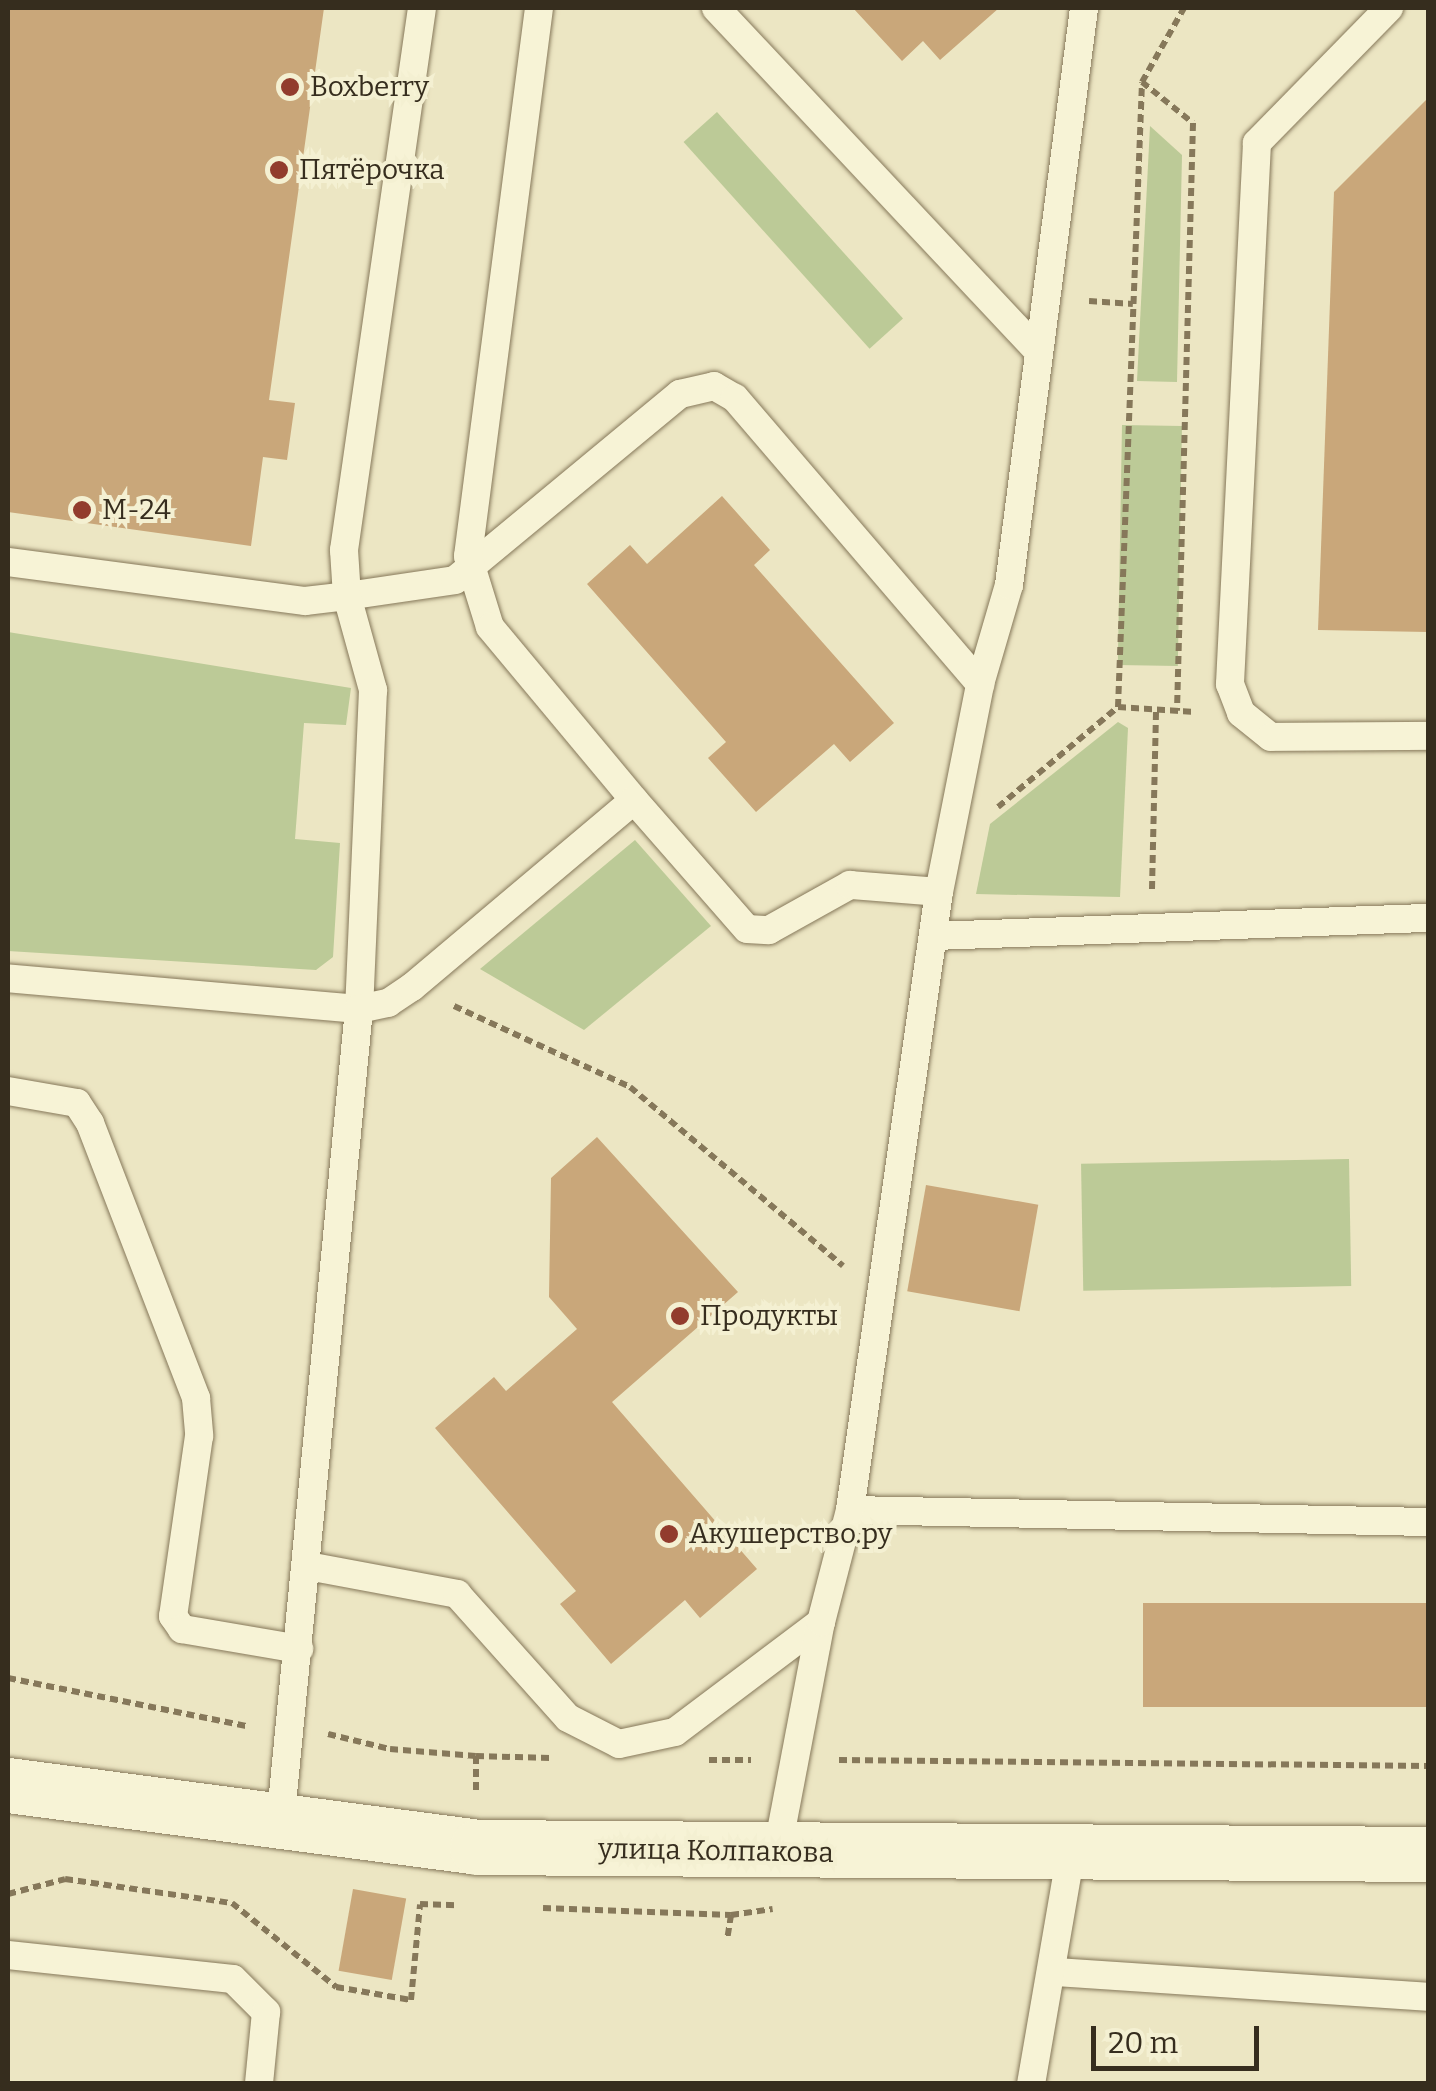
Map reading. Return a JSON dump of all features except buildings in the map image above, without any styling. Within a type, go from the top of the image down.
[{"type":"street","name":"улица Колпакова","points":[[8,1785],[280,1825],[476,1847],[1428,1854]]},
{"type":"lane","points":[[280,1825],[359,1009],[374,690],[347,596],[344,550],[422,8]]},
{"type":"lane","points":[[539,8],[467,527],[470,568],[490,627],[737,922],[756,932],[850,885],[939,892]]},
{"type":"lane","points":[[716,8],[1038,351]]},
{"type":"lane","points":[[778,1852],[821,1622],[850,1510],[939,892],[980,684],[1009,585],[1084,8]]},
{"type":"lane","points":[[1388,8],[1257,144],[1230,684],[1241,714],[1263,734],[1282,739],[1428,736]]},
{"type":"lane","points":[[8,562],[305,602],[441,584],[470,568],[680,394],[714,386],[735,398],[980,684]]},
{"type":"lane","points":[[8,978],[359,1009],[388,1003],[634,800]]},
{"type":"lane","points":[[934,936],[1151,925],[1428,918]]},
{"type":"lane","points":[[8,1091],[76,1104],[90,1123],[196,1398],[199,1436],[173,1616],[182,1629],[300,1649]]},
{"type":"lane","points":[[850,1510],[1428,1522]]},
{"type":"lane","points":[[308,1566],[457,1594],[568,1718],[619,1744],[675,1732],[821,1622]]},
{"type":"lane","points":[[1031,2084],[1055,1972],[1072,1852]]},
{"type":"lane","points":[[8,1955],[234,1979],[266,2012],[259,2084]]},
{"type":"lane","points":[[1055,1972],[1428,1997]]},
{"type":"path","points":[[1118,708],[1142,82],[1184,8]]},
{"type":"path","points":[[1142,82],[1193,123],[1178,711]]},
{"type":"path","points":[[948,850],[1118,708],[1241,714]]},
{"type":"path","points":[[1151,925],[1156,710]]},
{"type":"path","points":[[412,987],[643,1095],[878,1296]]},
{"type":"path","points":[[476,1756],[561,1758]]},
{"type":"path","points":[[694,1760],[1428,1766]]},
{"type":"path","points":[[8,1894],[65,1879],[232,1904],[336,1987],[411,2000],[420,1904],[478,1906]]},
{"type":"green space","points":[[717,112],[903,319],[870,349],[684,142]]},
{"type":"green space","points":[[1150,126],[1182,155],[1177,382],[1137,381]]},
{"type":"green space","points":[[1122,425],[1182,426],[1178,666],[1118,665]]},
{"type":"green space","points":[[8,632],[351,688],[346,725],[304,723],[295,839],[340,843],[333,957],[316,970],[8,951]]},
{"type":"green space","points":[[1118,722],[1128,728],[1120,897],[976,894],[990,824]]},
{"type":"green space","points":[[635,840],[711,926],[584,1030],[480,969]]},
{"type":"green space","points":[[1349,1159],[1351,1286],[1083,1291],[1081,1164]]},
{"type":"place","name":"Boxberry","points":[[290,87]]},
{"type":"place","name":"Пятёрочка","points":[[279,170]]},
{"type":"place","name":"М-24","points":[[82,510]]},
{"type":"place","name":"Продукты","points":[[680,1316]]},
{"type":"place","name":"Акушерство.ру","points":[[669,1534]]}]
